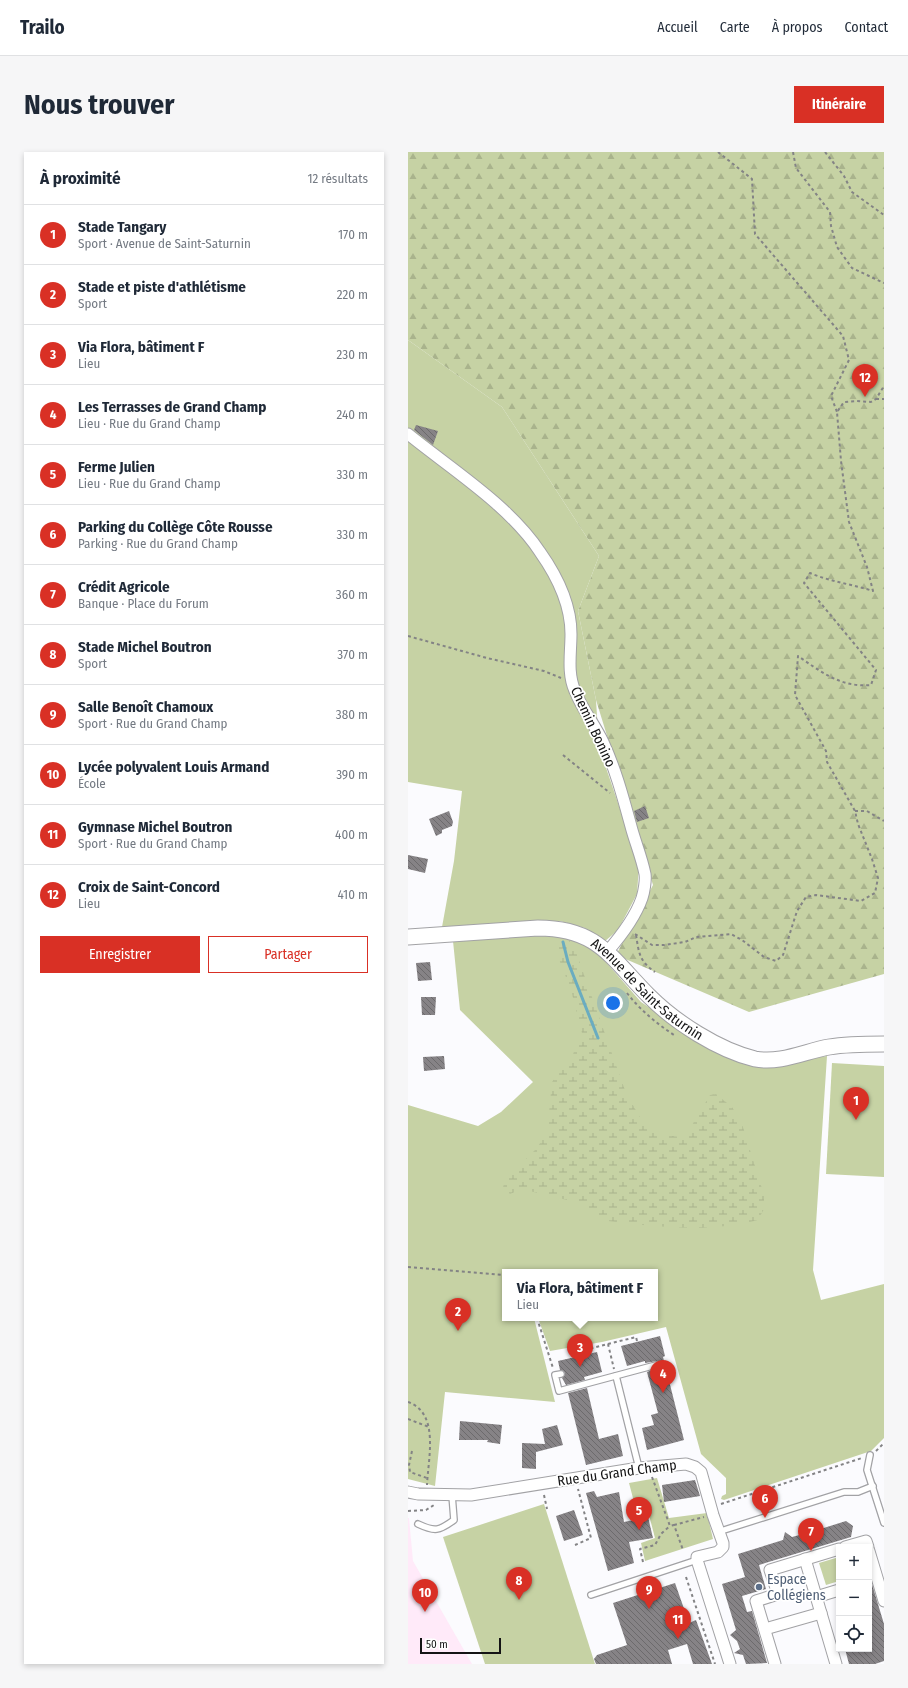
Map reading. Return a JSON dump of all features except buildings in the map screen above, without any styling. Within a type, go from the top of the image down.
[{"type":"main road","name":"Avenue de Saint-Saturnin","points":[[408,937],[558,928],[590,939],[608,952],[650,997],[675,1019],[726,1048],[756,1059],[778,1059],[830,1047],[884,1044]]},
{"type":"street","name":"Chemin Bonino","points":[[408,434],[444,464],[483,491],[512,519],[539,550],[555,574],[566,602],[571,632],[569,671],[574,691],[603,742],[625,804],[646,875],[642,898],[624,933],[608,952]]},
{"type":"street","name":"Rue du Grand Champ","points":[[408,1492],[471,1495],[639,1468],[686,1464],[695,1467],[701,1472],[723,1542],[723,1548],[718,1552],[697,1557],[697,1560]]},
{"type":"street","points":[[856,1544],[866,1541],[867,1544]]},
{"type":"street","points":[[775,1664],[756,1601],[778,1594],[770,1570],[836,1550]]},
{"type":"street","points":[[805,1559],[836,1664]]},
{"type":"street","points":[[697,1560],[730,1664]]},
{"type":"street","points":[[873,1580],[884,1600]]},
{"type":"street","points":[[816,1598],[836,1591]]},
{"type":"street","points":[[765,1629],[821,1613]]},
{"type":"lane","points":[[558,1374],[559,1391],[656,1365],[658,1371]]},
{"type":"lane","points":[[616,1376],[639,1468]]},
{"type":"lane","points":[[870,1456],[867,1470],[884,1523]]},
{"type":"lane","points":[[718,1530],[721,1531],[844,1492],[858,1492],[873,1486]]},
{"type":"lane","points":[[418,1524],[431,1530],[443,1528],[454,1520],[452,1495]]},
{"type":"lane","points":[[591,1595],[697,1560]]},
{"type":"path","points":[[624,933],[636,935],[652,945],[685,942],[696,937],[731,934],[764,957],[776,961],[783,955],[797,911],[806,897],[816,895],[861,901],[875,893],[878,878],[858,824],[855,811],[827,762],[826,751],[794,693],[798,656],[828,677],[860,686],[871,685],[876,670],[804,583],[810,573],[826,580],[854,585],[873,591],[867,567],[849,522],[841,461],[837,412],[831,396],[848,360],[843,336],[755,234],[752,179],[718,152]]},
{"type":"path","points":[[793,152],[796,168],[830,212],[831,226],[837,247],[852,268],[884,283]]},
{"type":"path","points":[[825,152],[844,176],[852,192],[884,215]]},
{"type":"path","points":[[837,412],[844,402],[871,402],[876,399],[884,386]]},
{"type":"path","points":[[876,399],[884,399]]},
{"type":"path","points":[[408,636],[487,658],[544,671],[558,676],[574,691]]},
{"type":"path","points":[[563,755],[615,798]]},
{"type":"path","points":[[855,811],[867,811],[884,821]]},
{"type":"path","points":[[636,935],[640,958],[646,966],[655,972]]},
{"type":"path","points":[[408,1268],[502,1275]]},
{"type":"path","points":[[538,1321],[558,1374]]},
{"type":"path","points":[[578,1356],[577,1352],[636,1337],[638,1341]]},
{"type":"path","points":[[608,1344],[616,1376]]},
{"type":"path","points":[[408,1402],[421,1409],[428,1420],[427,1494]]},
{"type":"path","points":[[408,1419],[429,1427]]},
{"type":"path","points":[[643,1562],[640,1549],[655,1545],[661,1534],[670,1526],[870,1456],[874,1454],[884,1443]]},
{"type":"path","points":[[412,1451],[409,1464],[410,1472],[427,1478]]},
{"type":"path","points":[[650,1473],[670,1526]]},
{"type":"path","points":[[575,1545],[592,1538],[577,1486]]},
{"type":"path","points":[[544,1492],[547,1509]]},
{"type":"path","points":[[674,1525],[683,1550]]},
{"type":"path","points":[[686,1577],[715,1664]]},
{"type":"shaded area","points":[[408,1518],[413,1561],[472,1664],[408,1664]]},
{"type":"green space","points":[[408,152],[884,152],[884,974],[749,1012],[616,955],[653,885],[596,700],[578,611],[599,556],[502,407],[408,340]]},
{"type":"green space","points":[[408,340],[502,407],[599,556],[578,611],[596,700],[599,747],[639,865],[637,894],[618,930],[604,942],[585,928],[560,921],[442,927],[454,861],[462,791],[408,782]]},
{"type":"green space","points":[[551,932],[573,939],[597,952],[641,1002],[674,1024],[717,1048],[792,1061],[827,1056],[813,1270],[821,1300],[884,1284],[884,1438],[871,1451],[724,1500],[721,1499],[722,1496],[726,1494],[726,1478],[701,1454],[666,1327],[602,1342],[550,1351],[539,1321],[658,1321],[658,1269],[502,1269],[502,1321],[535,1321],[555,1402],[445,1392],[435,1486],[408,1479],[408,1105],[478,1126],[501,1112],[533,1082],[460,1010],[453,941]]},
{"type":"green space","points":[[563,940],[569,940],[576,952],[626,1093],[645,1126],[662,1135],[682,1137],[691,1127],[710,1095],[716,1094],[732,1107],[742,1124],[764,1195],[764,1209],[758,1220],[719,1227],[679,1228],[598,1220],[584,1204],[521,1189],[510,1194],[503,1187],[507,1178],[536,1149],[547,1133],[552,1082],[571,1059],[582,1033],[571,990],[560,962],[558,944]]},
{"type":"green space","points":[[832,1063],[884,1066],[884,1177],[826,1174]]},
{"type":"green space","points":[[657,1478],[669,1518],[707,1513],[713,1539],[645,1561],[641,1543],[655,1538],[649,1515],[638,1517],[629,1483]]},
{"type":"green space","points":[[544,1504],[595,1664],[485,1664],[443,1537]]},
{"type":"green space","points":[[836,1558],[836,1582],[826,1585],[819,1563]]},
{"type":"waterway","points":[[563,942],[568,962],[598,1038]]},
{"type":"place","name":"Croix de Saint-Concord","points":[[865,397]]},
{"type":"place","name":"Stade Tangary","points":[[856,1120]]},
{"type":"place","name":"Stade et piste d'athlétisme","points":[[458,1331]]},
{"type":"place","name":"Via Flora, bâtiment F","points":[[580,1367]]},
{"type":"place","name":"Les Terrasses de Grand Champ","points":[[663,1393]]},
{"type":"place","name":"Parking du Collège Côte Rousse","points":[[765,1518]]},
{"type":"place","name":"Ferme Julien","points":[[639,1530]]},
{"type":"place","name":"Crédit Agricole","points":[[811,1551]]},
{"type":"place","name":"Espace Collégiens","points":[[759,1587]]},
{"type":"place","name":"Stade Michel Boutron","points":[[519,1600]]},
{"type":"place","name":"Salle Benoît Chamoux","points":[[649,1609]]},
{"type":"place","name":"Lycée polyvalent Louis Armand","points":[[425,1612]]},
{"type":"place","name":"Gymnase Michel Boutron","points":[[678,1639]]}]
